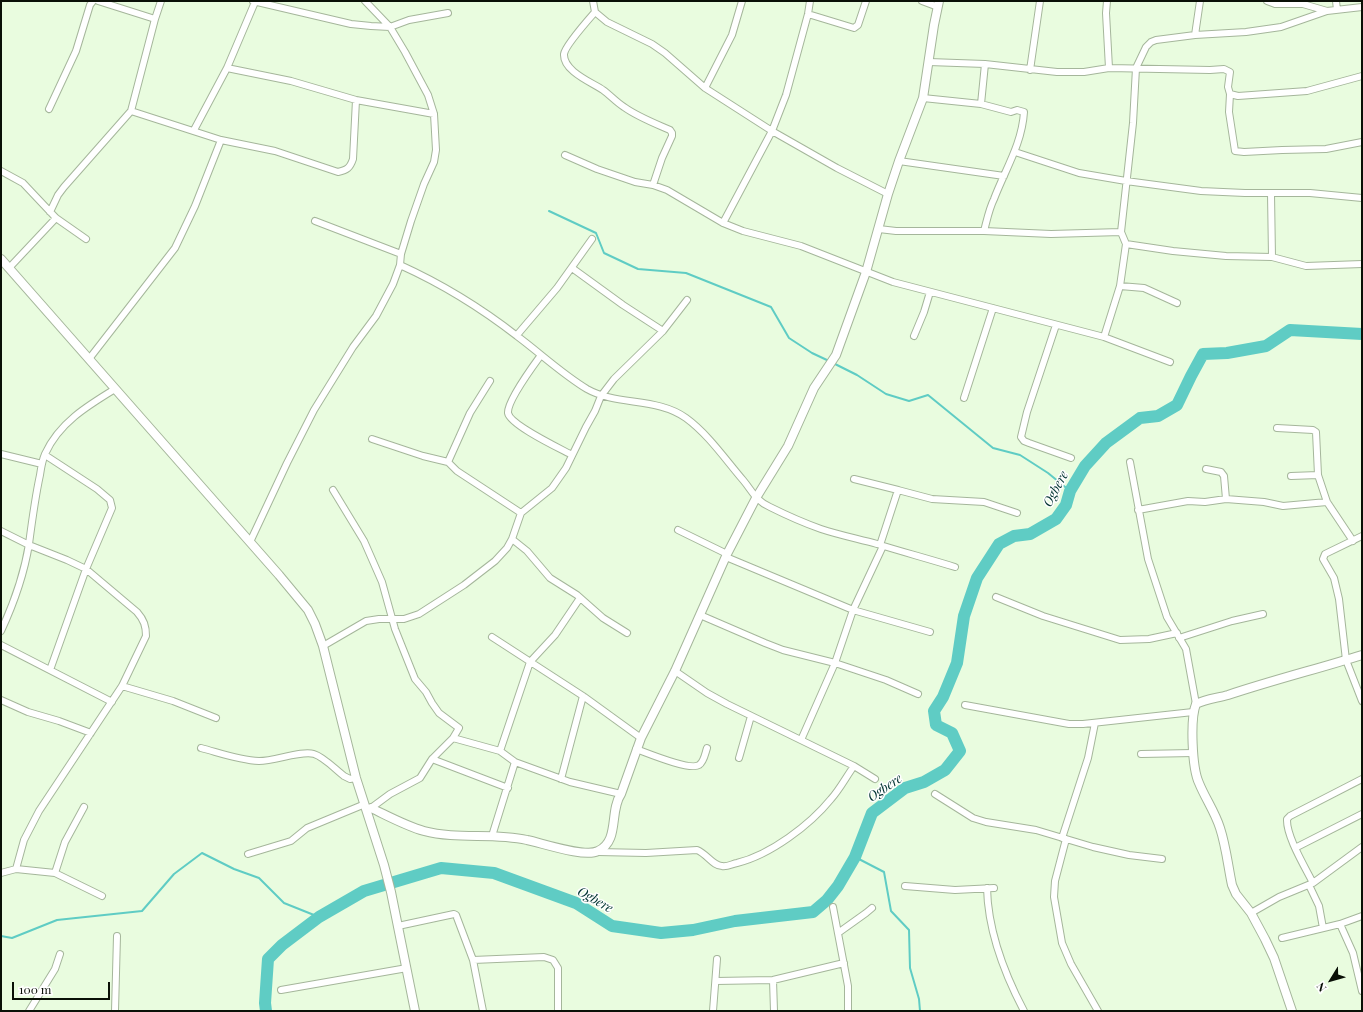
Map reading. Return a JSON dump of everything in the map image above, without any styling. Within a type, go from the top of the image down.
[{"type":"street","points":[[49,109],[76,51],[90,5],[93,1]]},
{"type":"street","points":[[98,1],[155,19]]},
{"type":"street","points":[[50,212],[58,195],[64,187],[131,111],[155,19],[162,1]]},
{"type":"street","points":[[194,130],[227,68],[254,1],[351,24],[390,27],[409,20],[448,13]]},
{"type":"street","points":[[250,542],[314,410],[353,347],[376,316],[393,284],[400,265],[401,254],[424,184],[434,162],[436,150],[434,114],[428,95],[390,27],[365,1]]},
{"type":"street","points":[[592,1],[594,12],[607,22],[652,44],[665,53],[706,88],[772,131],[837,168],[888,194]]},
{"type":"street","points":[[706,88],[732,35],[742,1]]},
{"type":"street","points":[[723,222],[772,131],[786,95],[808,14],[810,1]]},
{"type":"street","points":[[808,14],[854,28],[859,22],[866,1]]},
{"type":"street","points":[[598,852],[604,847],[612,834],[617,800],[621,794],[640,738],[675,671],[726,555],[756,498],[788,446],[814,388],[836,355],[866,272],[899,161],[923,98],[934,25],[939,4],[922,1]]},
{"type":"street","points":[[1030,70],[1040,1]]},
{"type":"street","points":[[1107,1],[1106,12],[1109,68]]},
{"type":"street","points":[[1195,35],[1200,1]]},
{"type":"street","points":[[1267,1],[1275,4],[1303,4],[1327,11]]},
{"type":"street","points":[[1336,1],[1337,10]]},
{"type":"street","points":[[1104,337],[1120,286],[1126,244],[1121,232],[1133,123],[1136,68],[1146,47],[1154,40],[1195,35],[1246,32],[1281,27],[1327,11],[1362,7]]},
{"type":"street","points":[[594,12],[567,47],[564,54],[566,62],[572,71],[602,89],[622,107],[670,130],[672,136],[662,158],[653,185]]},
{"type":"street","points":[[929,62],[985,64],[1057,72],[1084,72],[1109,68],[1224,69],[1230,72],[1228,87],[1230,94],[1229,112],[1235,151],[1326,149],[1362,142]]},
{"type":"street","points":[[981,104],[985,64]]},
{"type":"street","points":[[227,68],[291,81],[356,100],[434,114]]},
{"type":"street","points":[[1230,94],[1238,96],[1307,91],[1362,76]]},
{"type":"street","points":[[923,98],[981,104],[1011,112],[1017,110],[1024,112],[1023,122],[1015,152],[993,200],[984,231]]},
{"type":"street","points":[[131,111],[194,130],[221,140],[275,151],[338,172],[347,170],[351,166],[353,159],[356,100]]},
{"type":"street","points":[[89,359],[175,248],[195,206],[221,140]]},
{"type":"street","points":[[1015,152],[1079,173],[1201,191],[1271,194],[1310,193],[1362,198]]},
{"type":"street","points":[[564,155],[597,169],[636,182],[653,185],[667,190],[723,222],[743,231],[801,246],[894,282],[1104,337],[1170,362]]},
{"type":"street","points":[[899,161],[1004,176]]},
{"type":"street","points":[[1,171],[23,183],[56,218],[86,239]]},
{"type":"street","points":[[1271,194],[1272,257]]},
{"type":"street","points":[[9,268],[56,218]]},
{"type":"street","points":[[316,221],[401,254]]},
{"type":"street","points":[[879,229],[896,231],[984,231],[1051,234],[1121,232]]},
{"type":"street","points":[[517,335],[557,288],[592,239]]},
{"type":"street","points":[[1126,244],[1173,251],[1226,256],[1272,257],[1306,266],[1362,264]]},
{"type":"street","points":[[1,259],[308,610],[323,646],[356,778],[367,807],[384,864],[415,1011]]},
{"type":"street","points":[[400,265],[447,288],[517,335],[574,381],[601,396],[646,403],[672,410],[685,418],[698,428],[756,498],[769,507],[820,529],[955,567]]},
{"type":"street","points":[[572,268],[623,306],[663,331]]},
{"type":"street","points":[[1120,286],[1144,288],[1177,302]]},
{"type":"street","points":[[914,336],[930,292]]},
{"type":"street","points":[[323,646],[366,621],[379,619],[404,619],[419,614],[464,585],[495,561],[507,548],[512,539],[520,513],[552,488],[566,468],[601,396],[614,379],[663,331],[687,300]]},
{"type":"street","points":[[964,398],[993,308]]},
{"type":"street","points":[[1056,325],[1029,405],[1021,437],[1029,444],[1071,458]]},
{"type":"street","points":[[541,355],[519,388],[510,406],[508,412],[509,416],[540,438],[572,455]]},
{"type":"street","points":[[448,462],[470,413],[490,381]]},
{"type":"street","points":[[1,631],[12,608],[20,584],[29,545],[36,491],[45,454],[55,437],[70,420],[85,407],[115,389]]},
{"type":"street","points":[[1277,428],[1313,430],[1316,432],[1318,475],[1327,502],[1352,540]]},
{"type":"street","points":[[372,439],[423,456],[448,462],[457,471],[520,513]]},
{"type":"street","points":[[1,454],[42,464]]},
{"type":"street","points":[[45,454],[98,489],[110,500],[112,508],[86,569],[50,670]]},
{"type":"street","points":[[1130,462],[1148,559],[1167,617],[1186,648],[1194,708],[1193,753],[1198,782],[1220,829],[1232,885],[1236,894],[1251,913],[1274,958],[1292,1011]]},
{"type":"street","points":[[1206,468],[1221,472],[1224,476],[1226,499]]},
{"type":"street","points":[[1291,476],[1318,475]]},
{"type":"street","points":[[854,479],[932,499],[984,502],[1017,513]]},
{"type":"street","points":[[248,854],[291,841],[306,828],[367,807],[420,778],[432,759],[453,738],[459,728],[440,712],[415,679],[400,644],[382,582],[364,541],[333,490]]},
{"type":"street","points":[[801,740],[835,663],[853,610],[881,546],[898,490]]},
{"type":"street","points":[[1138,510],[1188,501],[1205,502],[1226,499],[1264,502],[1283,506],[1327,502]]},
{"type":"street","points":[[678,530],[726,555],[853,610],[930,632]]},
{"type":"street","points":[[1,531],[29,545],[86,569],[137,612],[143,620],[146,628],[146,636],[122,686],[39,811],[24,840],[16,868]]},
{"type":"street","points":[[1362,536],[1325,554],[1323,559],[1334,578],[1346,660],[1362,701]]},
{"type":"street","points":[[512,539],[527,551],[550,578],[580,598],[603,618],[627,634]]},
{"type":"street","points":[[996,597],[1043,616],[1120,640],[1178,636],[1263,614]]},
{"type":"street","points":[[500,751],[530,662],[555,635],[580,598]]},
{"type":"street","points":[[700,615],[783,650],[835,663],[886,680],[918,694]]},
{"type":"street","points":[[492,637],[583,696],[640,738]]},
{"type":"street","points":[[1,645],[112,702]]},
{"type":"street","points":[[965,705],[1069,724],[1095,723],[1194,708],[1263,683],[1362,655]]},
{"type":"street","points":[[675,671],[707,693],[854,766],[875,779]]},
{"type":"street","points":[[122,686],[173,701],[216,718]]},
{"type":"street","points":[[561,779],[583,696]]},
{"type":"street","points":[[1,700],[28,712],[59,721],[91,733]]},
{"type":"street","points":[[739,758],[751,716]]},
{"type":"street","points":[[1095,723],[1088,758],[1064,838],[1055,881],[1054,897],[1062,943],[1071,964],[1098,1011]]},
{"type":"street","points":[[453,738],[500,751],[516,762],[561,779],[621,794]]},
{"type":"street","points":[[201,748],[241,759],[259,760],[275,760],[306,753],[314,754],[344,776],[350,779],[356,778]]},
{"type":"street","points":[[636,749],[673,762],[693,766],[699,765],[703,760],[707,748]]},
{"type":"street","points":[[1141,754],[1193,753]]},
{"type":"street","points":[[432,759],[508,788]]},
{"type":"street","points":[[492,836],[516,762]]},
{"type":"street","points":[[367,807],[424,831],[460,836],[492,836],[524,839],[584,853],[646,853],[697,850],[703,852],[715,864],[724,866],[744,861],[776,846],[797,831],[832,799],[854,766]]},
{"type":"street","points":[[1323,928],[1319,906],[1295,848],[1287,825],[1287,819],[1290,816],[1362,779]]},
{"type":"street","points":[[935,794],[969,815],[986,822],[1028,828],[1093,847],[1129,855],[1162,859]]},
{"type":"street","points":[[55,873],[65,842],[84,806]]},
{"type":"street","points":[[1295,848],[1362,814]]},
{"type":"street","points":[[1251,913],[1279,897],[1311,884],[1362,847]]},
{"type":"street","points":[[1,873],[16,868],[55,873],[102,896]]},
{"type":"street","points":[[905,886],[955,890],[994,888]]},
{"type":"street","points":[[987,888],[995,943],[1007,977],[1024,1011]]},
{"type":"street","points":[[833,907],[848,986],[848,1011]]},
{"type":"street","points":[[838,932],[872,908]]},
{"type":"street","points":[[398,926],[456,914],[473,960],[484,1011]]},
{"type":"street","points":[[1282,938],[1340,924],[1362,916]]},
{"type":"street","points":[[1340,924],[1360,969],[1362,991]]},
{"type":"street","points":[[115,1011],[117,936]]},
{"type":"street","points":[[29,1011],[55,969],[60,954]]},
{"type":"street","points":[[473,960],[544,956],[553,960],[558,968],[558,1011]]},
{"type":"street","points":[[713,1011],[717,959]]},
{"type":"street","points":[[716,981],[773,980],[844,963]]},
{"type":"street","points":[[281,990],[406,968]]},
{"type":"street","points":[[773,980],[774,1011]]},
{"type":"waterway","points":[[549,211],[596,233],[604,253],[638,269],[686,273],[771,307],[789,338],[812,353],[829,361]]},
{"type":"waterway","name":"Ogbere","points":[[266,1011],[265,1003],[268,959],[282,945],[319,917],[364,891],[441,868],[494,873],[576,903],[612,926],[661,933],[693,930],[735,921],[813,912],[827,900],[838,886],[855,857],[872,813],[905,788],[924,782],[945,770],[960,751],[952,733],[936,725],[934,711],[943,697],[957,663],[964,616],[977,578],[999,544],[1014,536],[1030,534],[1056,519],[1066,505],[1070,491],[1085,466],[1106,443],[1140,418],[1158,416],[1177,405],[1203,354],[1227,353],[1266,346],[1290,330],[1362,334]]},
{"type":"waterway","points":[[833,363],[857,375],[886,394],[909,401],[928,395],[993,448],[1020,455],[1048,473],[1070,491]]},
{"type":"waterway","points":[[1,936],[12,938],[57,920],[142,911],[174,874],[202,853],[234,869],[259,878],[284,903],[319,917]]},
{"type":"waterway","points":[[855,857],[884,872],[891,911],[909,930],[910,968],[919,999],[920,1011]]}]
